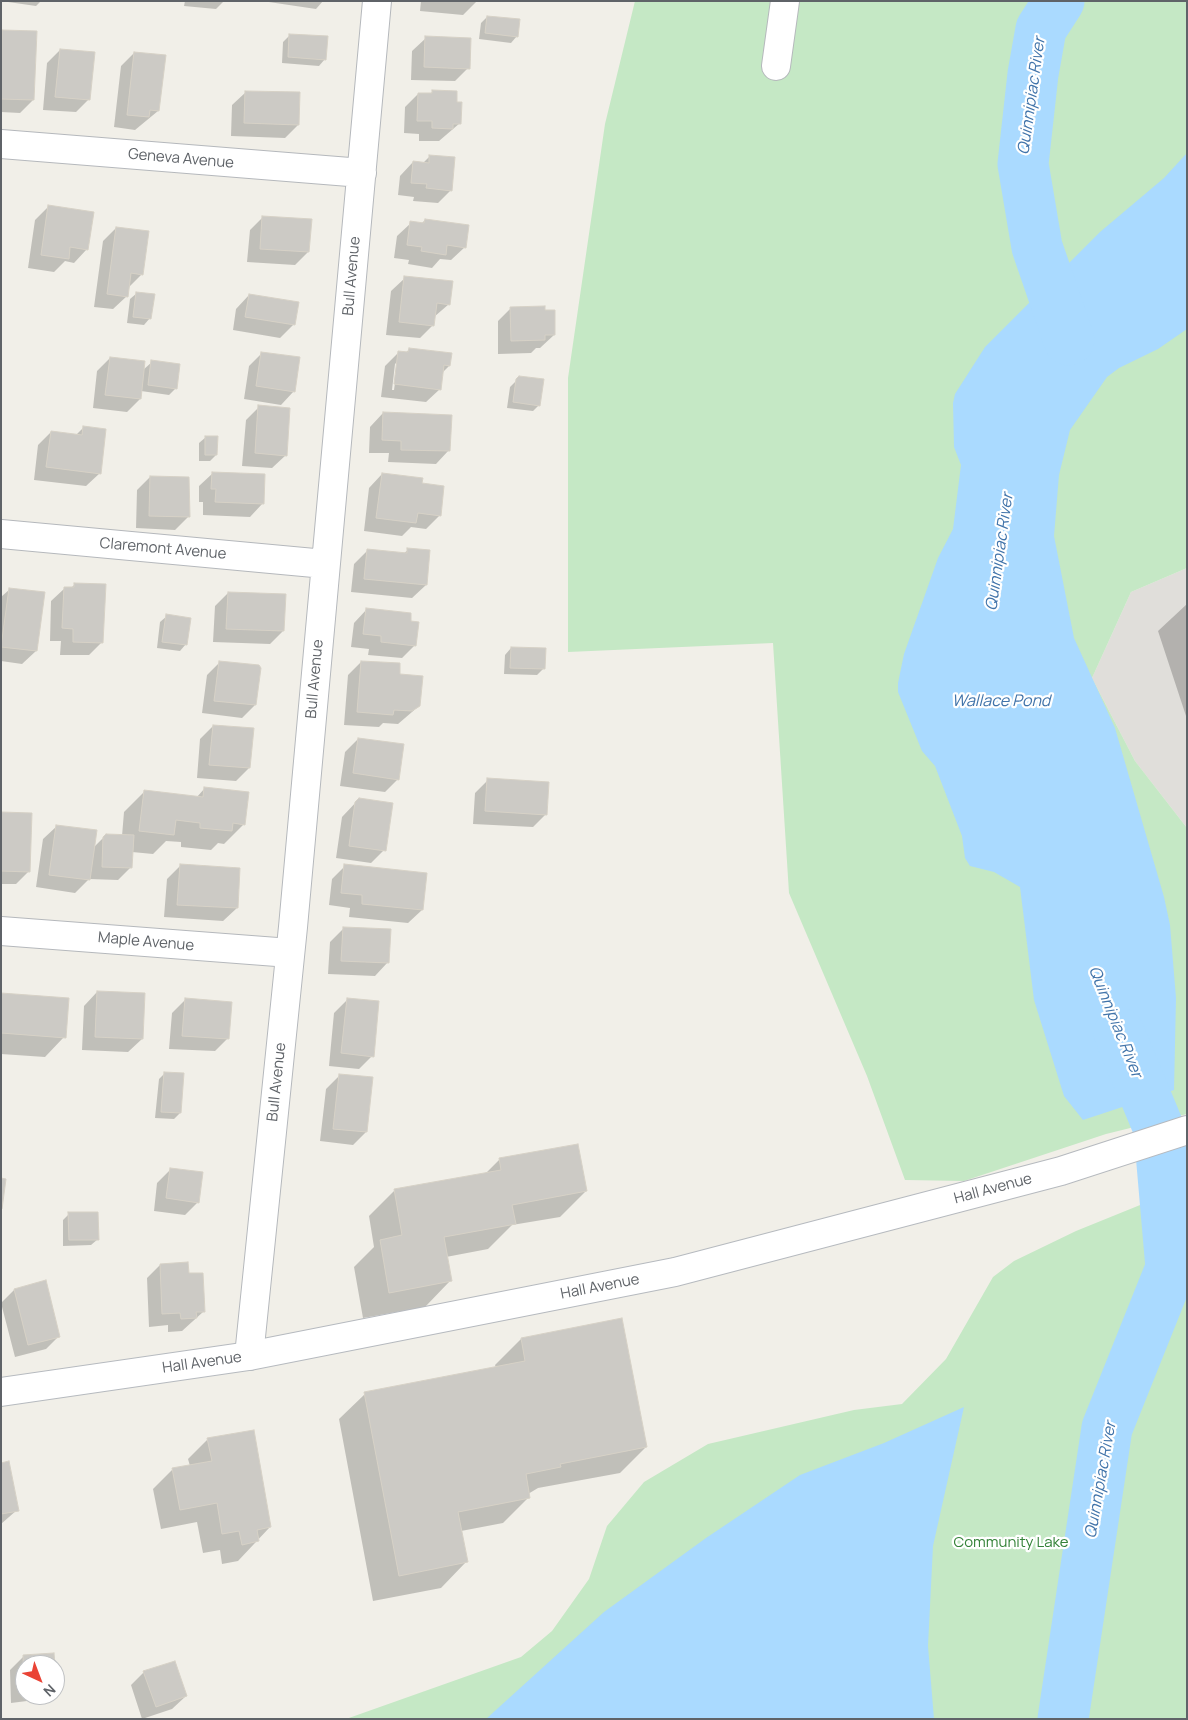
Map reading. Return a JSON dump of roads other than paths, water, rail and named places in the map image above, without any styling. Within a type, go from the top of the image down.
[{"type":"street","name":"Bull Avenue","points":[[249,1356],[290,953],[377,1]]},
{"type":"street","points":[[776,66],[785,1]]},
{"type":"street","name":"Geneva Avenue","points":[[1,144],[362,173]]},
{"type":"street","name":"Claremont Avenue","points":[[1,534],[325,564]]},
{"type":"street","name":"Maple Avenue","points":[[1,931],[290,953]]},
{"type":"street","name":"Hall Avenue","points":[[1,1392],[249,1356],[675,1272],[1061,1171],[1187,1130]]},
{"type":"water","name":"Wallace Pond","points":[[1187,153],[1187,329],[1158,349],[1119,368],[1107,377],[1070,430],[1059,475],[1054,536],[1074,638],[1115,728],[1164,897],[1170,925],[1176,998],[1174,1090],[1083,1120],[1064,1096],[1034,1000],[1020,887],[994,872],[970,866],[965,858],[962,836],[935,766],[922,751],[898,692],[898,683],[904,654],[938,558],[953,529],[961,465],[954,447],[953,403],[955,394],[985,347],[1100,232],[1164,178]]},
{"type":"water","points":[[964,1407],[933,1546],[928,1646],[934,1719],[486,1719],[604,1612],[706,1538],[800,1475],[884,1443]]},
{"type":"waterway","name":"Quinnipiac River","points":[[1059,1],[1041,29],[1033,74],[1023,164],[1037,247],[1069,340]]},
{"type":"waterway","name":"Quinnipiac River","points":[[1063,1719],[1107,1428],[1171,1268],[1159,1129],[1119,1033]]},
{"type":"park label","name":"Community Lake","points":[[1011,1543]]}]
